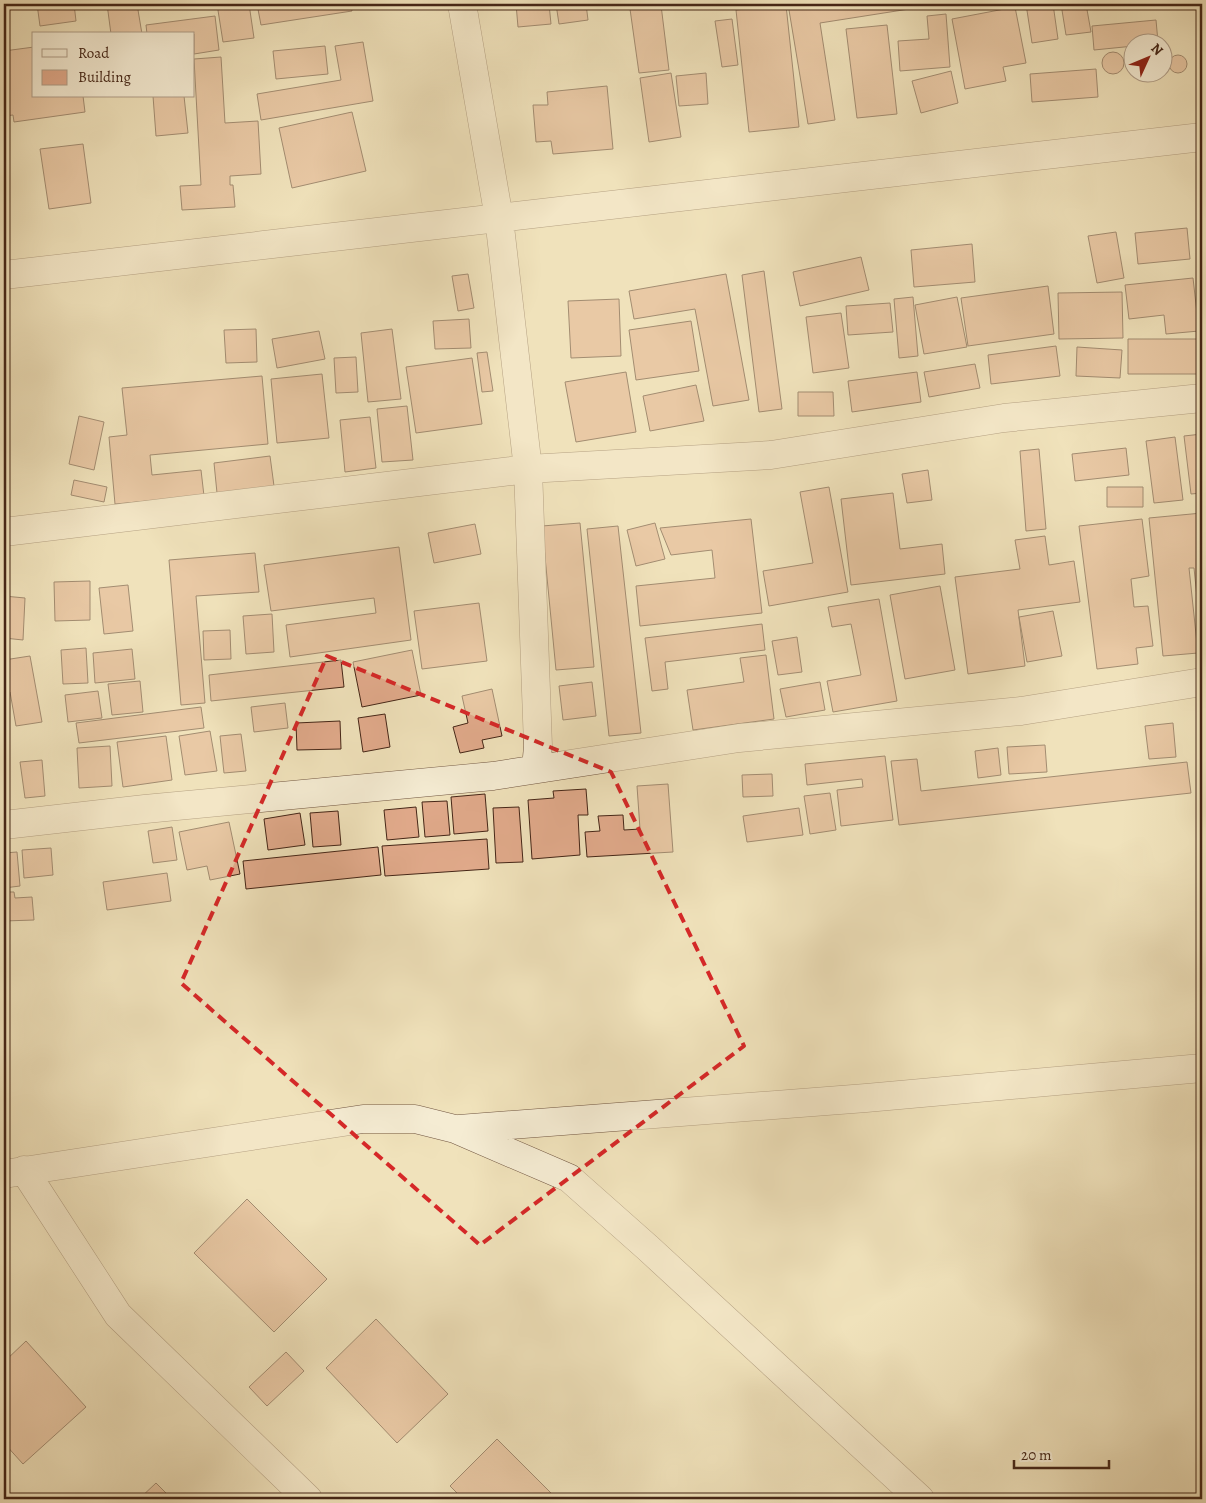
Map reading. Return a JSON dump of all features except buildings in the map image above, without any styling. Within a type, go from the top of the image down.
[{"type":"street","points":[[462,4],[499,218],[528,469],[538,746],[536,769]]},
{"type":"street","points":[[4,275],[1202,137]]},
{"type":"street","points":[[4,532],[528,469],[772,455],[1004,418],[1202,398]]},
{"type":"street","points":[[4,826],[145,809],[493,776],[739,738],[1021,711],[1202,682]]},
{"type":"street","points":[[455,1129],[866,1098],[1202,1068]]},
{"type":"street","points":[[308,1499],[118,1315],[14,1172],[364,1118],[415,1119],[455,1129],[569,1178],[920,1499]]},
{"type":"highlighted area","points":[[327,656],[611,772],[744,1046],[480,1245],[181,983]]}]
